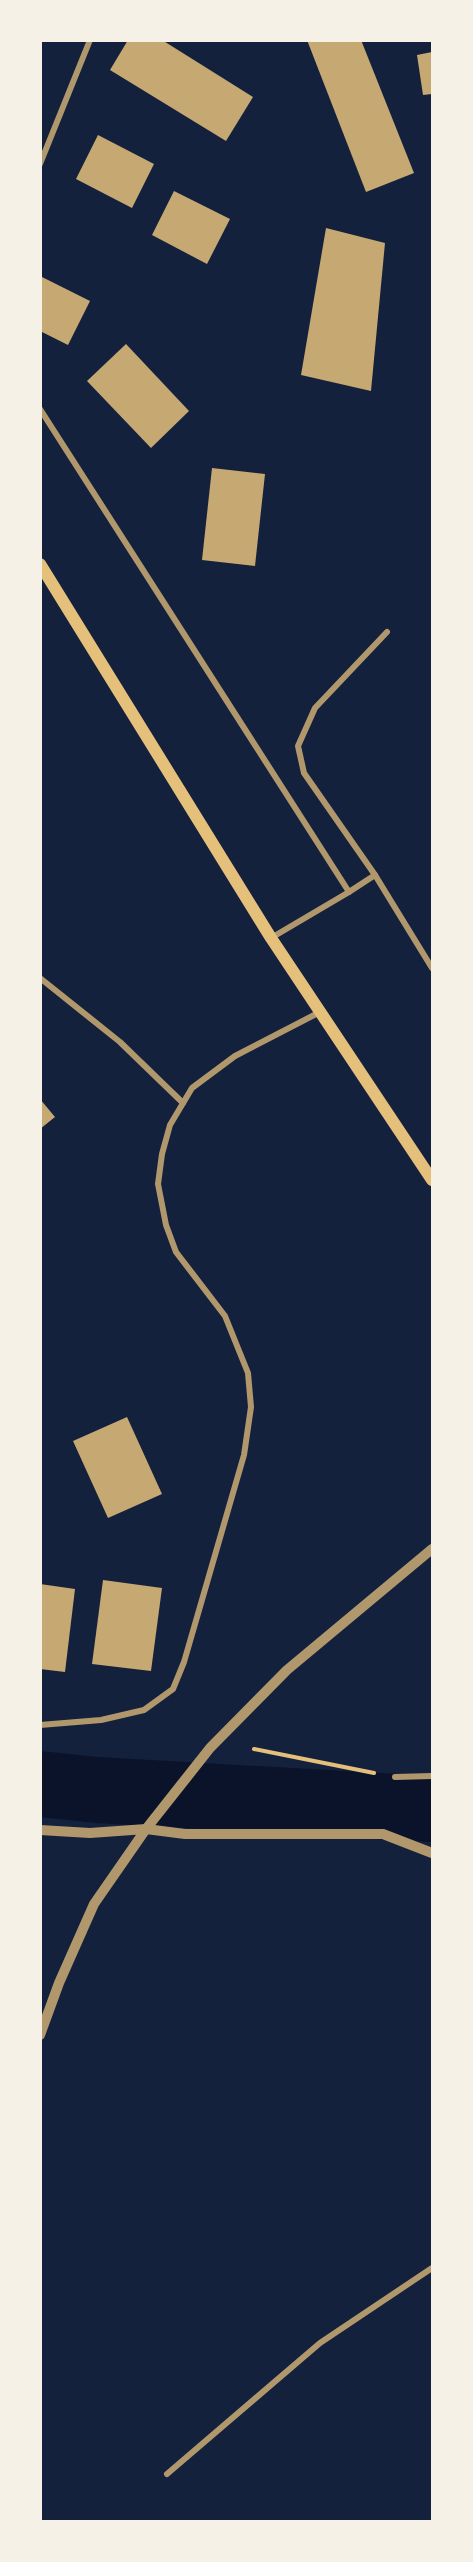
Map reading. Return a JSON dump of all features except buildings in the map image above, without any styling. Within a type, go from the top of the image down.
[{"type":"main road","points":[[40,564],[271,938],[432,1180]]},
{"type":"street","points":[[40,164],[90,40]]},
{"type":"street","points":[[40,409],[349,892]]},
{"type":"street","points":[[387,632],[315,708],[298,746],[304,773],[375,874],[432,968]]},
{"type":"street","points":[[271,938],[375,874]]},
{"type":"street","points":[[40,978],[120,1042],[183,1103]]},
{"type":"street","points":[[40,1725],[101,1720],[144,1710],[173,1689],[184,1662],[244,1455],[251,1407],[248,1373],[225,1316],[176,1252],[166,1225],[158,1184],[162,1154],[170,1125],[192,1088],[235,1056],[320,1012]]},
{"type":"street","points":[[40,2035],[59,1983],[94,1904],[146,1829],[210,1748],[287,1671],[432,1549]]},
{"type":"street","points":[[395,1777],[432,1776]]},
{"type":"street","points":[[40,1830],[90,1833],[146,1829],[185,1834],[383,1834],[432,1853]]},
{"type":"street","points":[[167,2474],[320,2343],[432,2268]]},
{"type":"path","points":[[254,1749],[395,1777]]},
{"type":"waterway","points":[[40,1784],[97,1790],[432,1809]]}]
